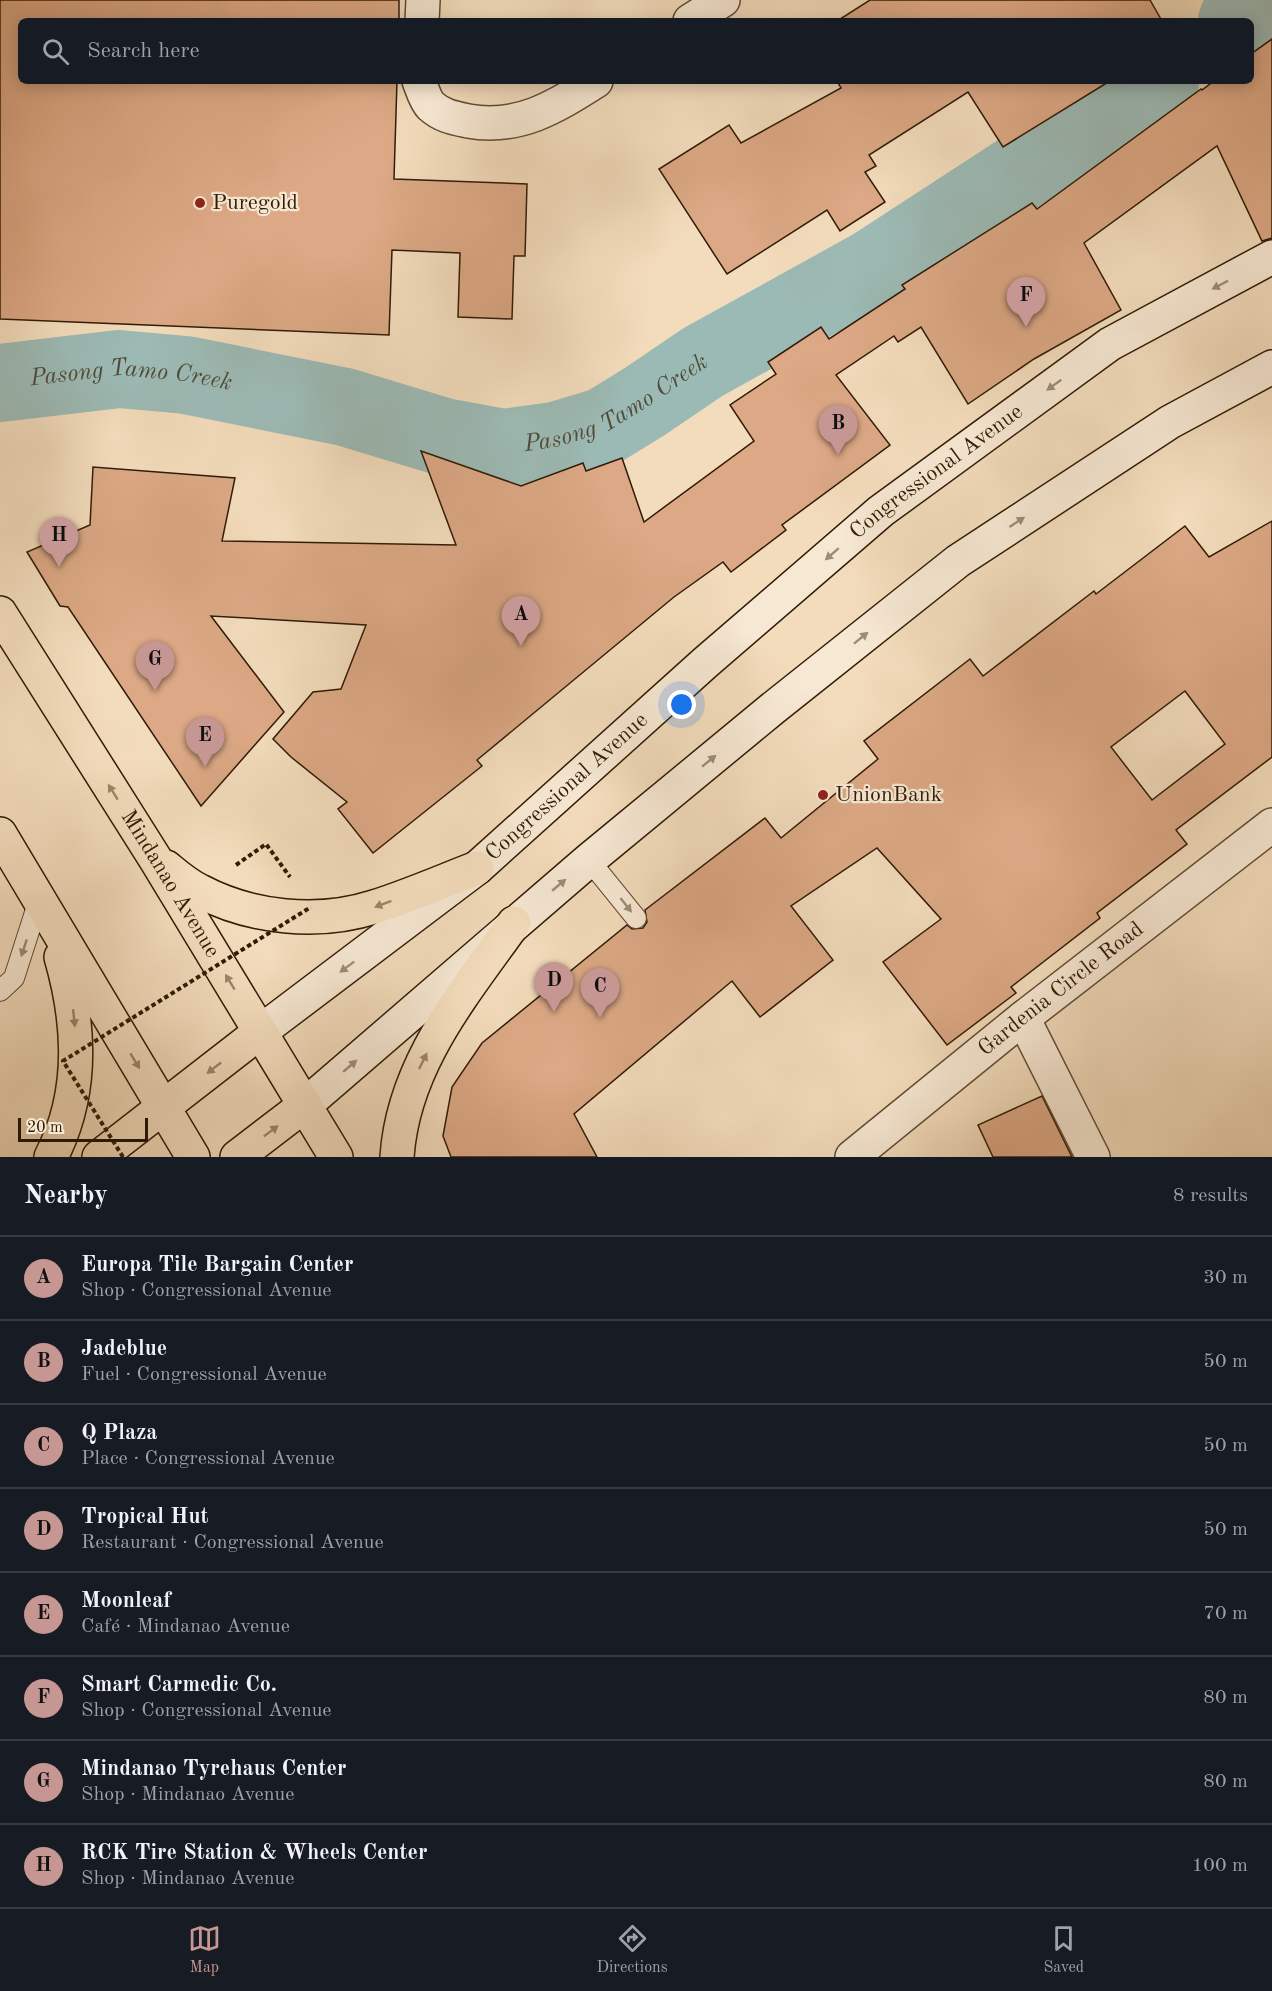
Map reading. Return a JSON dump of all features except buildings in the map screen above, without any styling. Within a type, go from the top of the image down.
[{"type":"main road","points":[[422,18],[423,0]]},
{"type":"main road","points":[[695,18],[723,0]]},
{"type":"main road","points":[[424,93],[447,117],[483,123],[523,120],[555,107],[591,84]]},
{"type":"main road","name":"Congressional Avenue","points":[[99,1157],[477,868],[706,662],[882,511],[1110,344],[1272,257]]},
{"type":"main road","points":[[237,1157],[305,1105],[589,860],[958,561],[1170,422],[1272,367]]},
{"type":"main road","name":"Mindanao Avenue","points":[[0,613],[156,860],[336,1157]]},
{"type":"main road","name":"Gardenia Circle Road","points":[[852,1157],[1023,1018],[1272,825]]},
{"type":"main road","points":[[0,834],[193,1157]]},
{"type":"main road","points":[[156,860],[198,891],[230,905],[256,912],[303,917],[326,916],[372,908],[477,868]]},
{"type":"main road","points":[[45,910],[72,1000],[76,1051],[69,1105],[51,1157]]},
{"type":"main road","points":[[397,1157],[406,1104],[432,1042],[514,923]]},
{"type":"main road","points":[[1023,1018],[1093,1157]]},
{"type":"lane","points":[[589,860],[636,918]]},
{"type":"lane","points":[[0,991],[14,978],[45,910]]},
{"type":"path","points":[[123,1157],[63,1061],[311,907]]},
{"type":"waterway","name":"Pasong Tamo Creek","points":[[1240,18],[1259,0]]},
{"type":"waterway","name":"Pasong Tamo Creek","points":[[0,383],[119,369],[186,375],[345,407],[444,437],[504,448],[555,441],[605,426],[703,362],[873,268],[1155,84]]},
{"type":"place","name":"Puregold","points":[[200,203]]},
{"type":"place","name":"Smart Carmedic Co.","points":[[1026,327]]},
{"type":"place","name":"Jadeblue","points":[[838,455]]},
{"type":"place","name":"RCK Tire Station & Wheels Center","points":[[59,567]]},
{"type":"place","name":"Europa Tile Bargain Center","points":[[521,646]]},
{"type":"place","name":"Mindanao Tyrehaus Center","points":[[155,691]]},
{"type":"place","name":"Moonleaf","points":[[205,767]]},
{"type":"place","name":"UnionBank","points":[[823,795]]},
{"type":"place","name":"Tropical Hut","points":[[554,1012]]},
{"type":"place","name":"Q Plaza","points":[[600,1018]]}]
